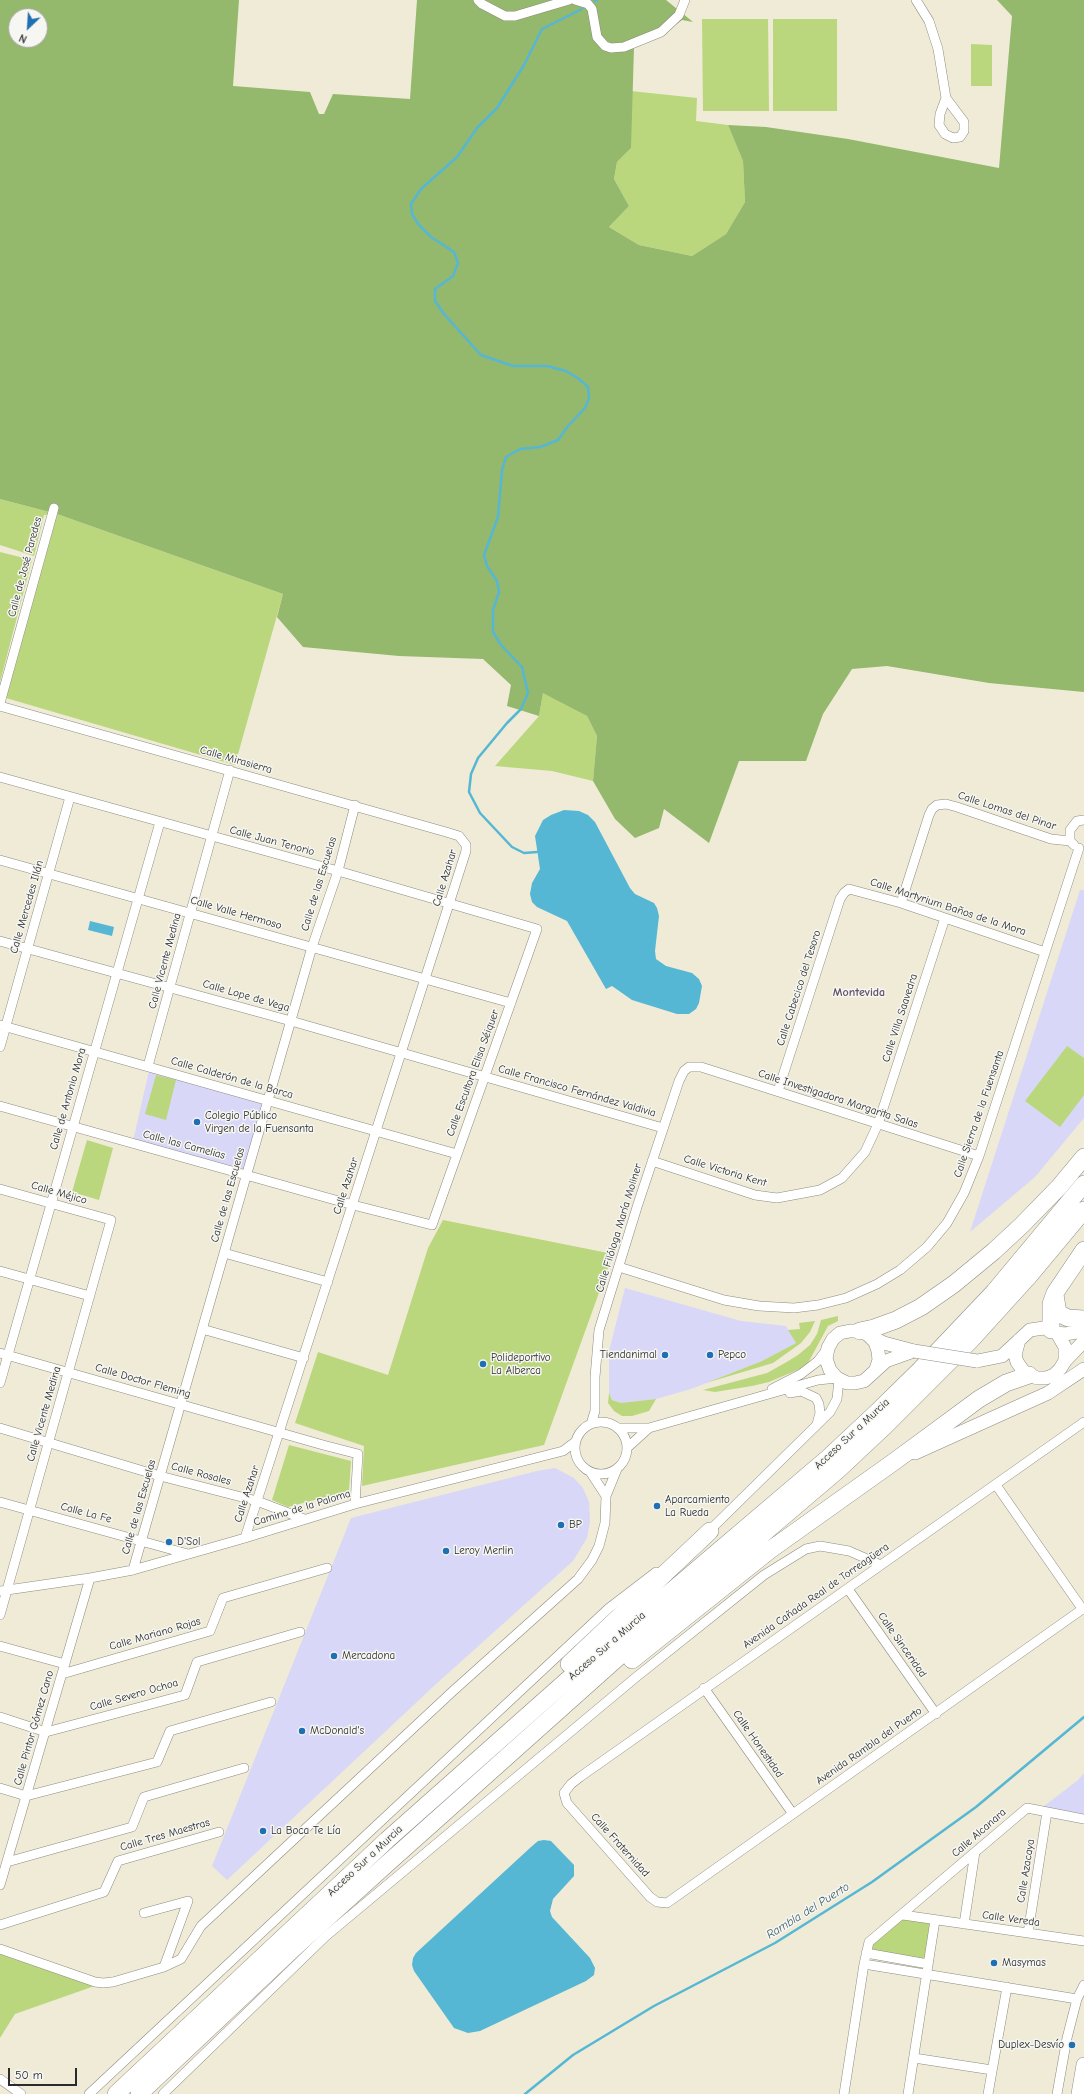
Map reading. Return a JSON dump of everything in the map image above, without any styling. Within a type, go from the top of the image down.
[{"type":"highway","points":[[864,1333],[896,1320],[921,1306],[954,1284],[994,1251],[1022,1225],[1059,1187],[1084,1157]]},
{"type":"highway","name":"Acceso Sur a Murcia","points":[[116,2094],[387,1840],[581,1668],[828,1458],[875,1414],[924,1366],[989,1297],[1084,1184]]},
{"type":"highway","name":"Acceso Sur a Murcia","points":[[138,2094],[294,1948],[586,1687],[838,1470],[914,1398],[1007,1301],[1084,1210]]},
{"type":"highway","points":[[1054,1332],[1051,1304],[1055,1293],[1084,1250]]},
{"type":"highway","points":[[1055,1293],[1058,1313],[1068,1318],[1084,1319]]},
{"type":"highway","points":[[586,1687],[600,1686],[770,1550],[979,1399],[1025,1372]]},
{"type":"highway","points":[[387,1840],[710,1531]]},
{"type":"main road","points":[[1079,2094],[1084,2065]]},
{"type":"street","points":[[478,0],[482,4],[505,16],[515,16],[568,0]]},
{"type":"street","points":[[575,0],[588,4],[592,9],[597,36],[605,46],[611,48],[624,47],[661,32],[679,15],[685,0]]},
{"type":"street","points":[[916,0],[928,21],[938,49],[946,98]]},
{"type":"street","name":"Calle de José Paredes","points":[[0,704],[54,508]]},
{"type":"street","name":"Calle Mirasierra","points":[[0,704],[355,805],[459,836],[464,841]]},
{"type":"street","name":"Calle Vicente Medina","points":[[148,1066],[230,770]]},
{"type":"street","name":"Calle Juan Tenorio","points":[[0,777],[211,837],[338,871],[537,929]]},
{"type":"street","name":"Calle Mercedes Illán","points":[[0,1047],[3,1025],[27,949],[70,797]]},
{"type":"street","name":"Calle Lomas del Pinar","points":[[901,903],[928,815],[937,805],[946,804],[1052,839],[1070,841]]},
{"type":"street","name":"Calle de las Escuelas","points":[[133,1570],[312,947],[338,871],[355,805]]},
{"type":"street","points":[[1082,849],[1070,841],[1070,830],[1072,825],[1077,821],[1084,820]]},
{"type":"street","name":"Calle de Antonio Mora","points":[[0,1384],[4,1354],[30,1279],[160,822]]},
{"type":"street","name":"Calle Azahar","points":[[245,1538],[466,850],[464,841]]},
{"type":"street","name":"Calle Sierra de la Fuensanta","points":[[618,1266],[724,1300],[759,1306],[794,1308],[818,1305],[846,1298],[877,1284],[900,1270],[927,1248],[947,1223],[961,1199],[979,1156],[1045,952],[1082,849]]},
{"type":"street","name":"Calle Valle Hermoso","points":[[0,860],[511,1003]]},
{"type":"street","name":"Calle Martyrium Baños de la Mora","points":[[844,892],[849,889],[856,890],[901,903],[1045,952]]},
{"type":"street","name":"Calle Cabecico del Tesoro","points":[[778,1091],[840,899],[844,892]]},
{"type":"street","name":"Calle Villa Saavedra","points":[[878,1124],[945,918]]},
{"type":"street","name":"Calle Escultora Elisa Séiquer","points":[[432,1225],[537,929]]},
{"type":"street","name":"Calle Lope de Vega","points":[[0,941],[116,974],[170,987],[485,1077]]},
{"type":"street","name":"Calle Calderón de la Barca","points":[[3,1025],[457,1154]]},
{"type":"street","name":"Calle Investigadora Margarita Salas","points":[[689,1066],[701,1067],[979,1156]]},
{"type":"street","name":"Calle Filóloga María Moliner","points":[[591,1424],[596,1402],[595,1377],[599,1330],[618,1266],[663,1128],[684,1071],[689,1066]]},
{"type":"street","name":"Calle Francisco Fernández Valdivia","points":[[485,1077],[663,1128]]},
{"type":"street","name":"Calle las Camelias","points":[[0,1106],[353,1205],[432,1225]]},
{"type":"street","name":"Calle Victoria Kent","points":[[652,1162],[755,1195],[777,1198],[792,1197],[820,1190],[842,1178],[865,1152],[878,1124]]},
{"type":"street","name":"Calle Méjico","points":[[0,1189],[111,1220]]},
{"type":"street","name":"Calle Vicente Medina","points":[[0,1615],[3,1589],[30,1510],[111,1220]]},
{"type":"street","points":[[224,1253],[328,1282]]},
{"type":"street","points":[[0,1271],[90,1296]]},
{"type":"street","points":[[977,1361],[1002,1356],[1019,1340],[1023,1334],[1037,1328],[1065,1334],[1084,1330]]},
{"type":"street","points":[[202,1329],[304,1358]]},
{"type":"street","points":[[753,1399],[801,1374],[818,1361],[833,1339],[840,1333],[850,1331],[864,1333],[884,1343],[914,1351],[1004,1364],[1037,1378],[1050,1376],[1060,1369],[1065,1361],[1084,1341]]},
{"type":"street","points":[[1054,1332],[1065,1347],[1065,1361]]},
{"type":"street","points":[[864,1333],[875,1342],[879,1360],[876,1369]]},
{"type":"street","points":[[1019,1340],[1015,1355],[1025,1372]]},
{"type":"street","points":[[828,1348],[826,1359],[830,1370],[838,1379],[847,1383],[860,1382],[871,1376],[876,1369],[886,1361],[914,1351]]},
{"type":"street","name":"Calle Doctor Fleming","points":[[4,1354],[279,1433],[358,1454],[355,1504]]},
{"type":"street","points":[[895,1461],[1048,1394],[1084,1369]]},
{"type":"street","points":[[606,1496],[591,1473],[584,1468],[575,1453],[575,1442],[580,1433],[591,1424],[606,1422],[618,1428],[649,1428],[818,1380],[838,1379]]},
{"type":"street","points":[[89,2094],[609,1608],[710,1531],[830,1412],[837,1399],[838,1379]]},
{"type":"street","points":[[753,1399],[801,1391],[810,1394],[819,1404],[820,1413],[817,1425]]},
{"type":"street","name":"Calle Filóloga María Moliner","points":[[596,1402],[606,1422]]},
{"type":"street","name":"Avenida Cañada Real de Torreagüera","points":[[564,1794],[571,1784],[580,1777],[704,1688],[848,1589],[1084,1422]]},
{"type":"street","name":"Calle Rosales","points":[[0,1428],[160,1476],[257,1501],[304,1518]]},
{"type":"street","points":[[618,1428],[626,1439],[628,1447]]},
{"type":"street","points":[[0,1949],[100,1983],[113,1982],[164,1967],[181,1959],[200,1926],[454,1691],[578,1580],[592,1560],[601,1538],[605,1523],[606,1496],[617,1470],[623,1463],[628,1447],[649,1428]]},
{"type":"street","name":"Camino de la Paloma","points":[[3,1589],[90,1578],[133,1570],[245,1538],[304,1518],[563,1451],[575,1442]]},
{"type":"street","name":"Camino de la Paloma","points":[[563,1451],[575,1453]]},
{"type":"street","points":[[591,1473],[604,1474],[617,1470]]},
{"type":"street","points":[[996,1485],[1083,1609]]},
{"type":"street","name":"Calle La Fe","points":[[0,1502],[188,1554]]},
{"type":"street","points":[[163,2094],[326,1936],[635,1678],[764,1575],[806,1549],[820,1546],[849,1551],[881,1565]]},
{"type":"street","name":"Calle Mariano Rojas","points":[[62,1674],[210,1631],[223,1598],[327,1568]]},
{"type":"street","name":"Calle Pintor Gómez Cano","points":[[0,1885],[90,1578]]},
{"type":"street","name":"Calle Sinceridad","points":[[848,1589],[936,1714]]},
{"type":"street","name":"Avenida Rambla del Puerto","points":[[667,1903],[1083,1609]]},
{"type":"street","name":"Calle Severo Ochoa","points":[[46,1732],[185,1695],[197,1662],[300,1632]]},
{"type":"street","points":[[0,1646],[65,1664]]},
{"type":"street","name":"Calle Honestidad","points":[[704,1688],[793,1814]]},
{"type":"street","points":[[0,1788],[26,1796],[157,1762],[170,1731],[271,1702]]},
{"type":"street","points":[[0,1717],[46,1732]]},
{"type":"street","points":[[7,1862],[132,1827],[144,1797],[244,1768]]},
{"type":"street","name":"Calle Fraternidad","points":[[564,1794],[567,1803],[574,1813],[650,1897],[657,1902],[667,1903]]},
{"type":"street","name":"Calle Alcanara","points":[[866,1953],[869,1942],[903,1915],[1027,1808],[1084,1819]]},
{"type":"street","name":"Calle Azacaya","points":[[1028,1933],[1047,1812]]},
{"type":"street","name":"Calle Tres Maestras","points":[[0,1925],[104,1892],[118,1861],[219,1832]]},
{"type":"street","points":[[964,1924],[976,1852]]},
{"type":"street","points":[[144,1913],[188,1901],[164,1967]]},
{"type":"street","name":"Calle Vereda","points":[[903,1915],[1084,1942]]},
{"type":"street","points":[[908,2094],[935,1920]]},
{"type":"street","points":[[844,2094],[866,1953],[928,1964]]},
{"type":"street","points":[[864,1964],[1077,1999]]},
{"type":"street","points":[[1057,2094],[1067,2038],[1077,1999],[1084,1985]]},
{"type":"street","points":[[988,2094],[1007,1988]]},
{"type":"street","points":[[914,2058],[992,2070]]},
{"type":"street","points":[[0,2079],[21,2094]]},
{"type":"shaded area","points":[[1080,890],[1084,890],[1084,1118],[1035,1177],[970,1232]]},
{"type":"shaded area","name":"Colegio Público Virgen de la Fuensanta","points":[[149,1071],[263,1103],[244,1171],[133,1141]]},
{"type":"shaded area","points":[[625,1288],[741,1321],[786,1326],[796,1343],[762,1361],[691,1389],[656,1399],[621,1403],[612,1400],[609,1393],[609,1351]]},
{"type":"shaded area","points":[[555,1468],[574,1478],[583,1488],[589,1502],[590,1521],[587,1538],[573,1561],[435,1685],[227,1880],[212,1866],[351,1518],[537,1471]]},
{"type":"shaded area","points":[[1084,1773],[1084,1815],[1043,1807],[1078,1780]]},
{"type":"green space","points":[[0,0],[239,0],[233,86],[310,92],[319,114],[324,114],[333,94],[410,99],[417,0],[666,0],[693,22],[682,20],[660,36],[634,47],[631,148],[617,162],[614,179],[629,206],[609,227],[639,245],[692,256],[726,234],[745,202],[743,161],[728,125],[766,127],[848,139],[999,168],[1012,16],[997,0],[1084,0],[1084,692],[989,683],[887,666],[852,669],[823,714],[806,761],[739,761],[709,843],[664,809],[659,828],[635,838],[615,819],[593,781],[597,736],[587,716],[543,693],[539,716],[507,706],[511,685],[483,659],[399,656],[303,647],[277,617],[283,594],[57,514],[0,499]]},
{"type":"green space","points":[[702,19],[768,19],[769,111],[703,111]]},
{"type":"green space","points":[[773,19],[837,19],[837,111],[773,111]]},
{"type":"green space","points":[[971,44],[992,45],[992,86],[971,86]]},
{"type":"green space","points":[[631,91],[697,98],[696,121],[728,125],[743,161],[745,202],[726,234],[692,256],[639,245],[609,227],[629,206],[614,179],[617,162],[631,148]]},
{"type":"green space","points":[[0,499],[57,514],[44,515],[34,556],[0,545]]},
{"type":"green space","points":[[57,514],[283,594],[235,765],[6,698]]},
{"type":"green space","points":[[0,552],[32,560],[0,682]]},
{"type":"green space","points":[[543,692],[587,716],[597,736],[593,781],[552,771],[495,766],[539,716]]},
{"type":"green space","points":[[1067,1046],[1084,1058],[1084,1095],[1060,1127],[1025,1101]]},
{"type":"green space","points":[[156,1075],[176,1080],[166,1120],[145,1114]]},
{"type":"green space","points":[[87,1140],[113,1148],[99,1200],[72,1192]]},
{"type":"green space","name":"Polideportivo La Alberca","points":[[443,1220],[613,1254],[544,1445],[362,1486],[364,1446],[295,1423],[318,1352],[388,1375],[428,1248]]},
{"type":"green space","points":[[838,1316],[838,1321],[828,1326],[808,1363],[802,1368],[769,1382],[752,1386],[715,1392],[703,1390],[767,1373],[798,1355],[810,1345],[817,1334],[821,1320]]},
{"type":"green space","points":[[815,1321],[810,1332],[801,1343],[773,1363],[706,1383],[762,1361],[796,1343],[788,1330],[800,1329],[799,1323]]},
{"type":"green space","points":[[609,1393],[612,1400],[621,1403],[656,1399],[649,1411],[632,1416],[622,1416],[614,1411],[608,1403]]},
{"type":"green space","points":[[289,1445],[351,1461],[349,1491],[288,1507],[272,1500]]},
{"type":"green space","points":[[903,1915],[935,1920],[928,1964],[866,1953],[869,1942]]},
{"type":"green space","points":[[0,1949],[103,1983],[15,2014],[0,2038]]},
{"type":"water","points":[[564,810],[579,811],[588,815],[595,822],[630,888],[635,894],[654,903],[659,916],[655,951],[656,959],[666,966],[692,973],[699,979],[702,986],[699,1003],[696,1009],[689,1014],[677,1014],[632,1000],[612,986],[606,989],[567,921],[537,907],[532,902],[530,894],[532,883],[540,869],[535,836],[543,820]]},
{"type":"water","points":[[90,921],[114,927],[112,936],[88,930]]},
{"type":"water","points":[[538,1841],[551,1841],[574,1865],[574,1876],[553,1899],[550,1911],[552,1917],[590,1958],[595,1968],[594,1975],[586,1981],[480,2031],[468,2033],[454,2028],[414,1971],[412,1965],[413,1958],[416,1953],[531,1847]]},
{"type":"waterway","points":[[537,852],[524,853],[512,847],[480,813],[469,792],[471,774],[478,758],[507,723],[521,709],[528,693],[522,667],[501,645],[493,632],[493,610],[499,592],[497,581],[487,566],[484,555],[498,517],[502,470],[506,457],[520,449],[540,447],[558,440],[568,426],[585,408],[589,398],[588,387],[566,371],[547,366],[513,366],[481,355],[444,314],[435,301],[435,289],[453,276],[458,263],[454,252],[431,237],[419,225],[412,214],[411,204],[421,189],[457,157],[477,128],[497,108],[524,65],[542,29],[582,9]]},
{"type":"waterway","name":"Rambla del Puerto","points":[[525,2094],[573,2055],[654,2006],[775,1943],[872,1882],[976,1807],[1084,1717]]},
{"type":"place","name":"Colegio Público Virgen de la Fuensanta","points":[[197,1122]]},
{"type":"place","name":"Tiendanimal","points":[[665,1355]]},
{"type":"place","name":"Pepco","points":[[710,1355]]},
{"type":"place","name":"Polideportivo La Alberca","points":[[483,1364]]},
{"type":"place","name":"Aparcamiento La Rueda","points":[[657,1506]]},
{"type":"place","name":"BP","points":[[561,1525]]},
{"type":"place","name":"D'Sol","points":[[169,1542]]},
{"type":"place","name":"Leroy Merlin","points":[[446,1551]]},
{"type":"place","name":"Mercadona","points":[[334,1656]]},
{"type":"place","name":"McDonald's","points":[[302,1731]]},
{"type":"place","name":"La Boca Te Lía","points":[[263,1831]]},
{"type":"place","name":"Masymas","points":[[994,1963]]},
{"type":"place","name":"Duplex-Desvío","points":[[1072,2045]]},
{"type":"district","name":"Montevida","points":[[859,993]]}]
